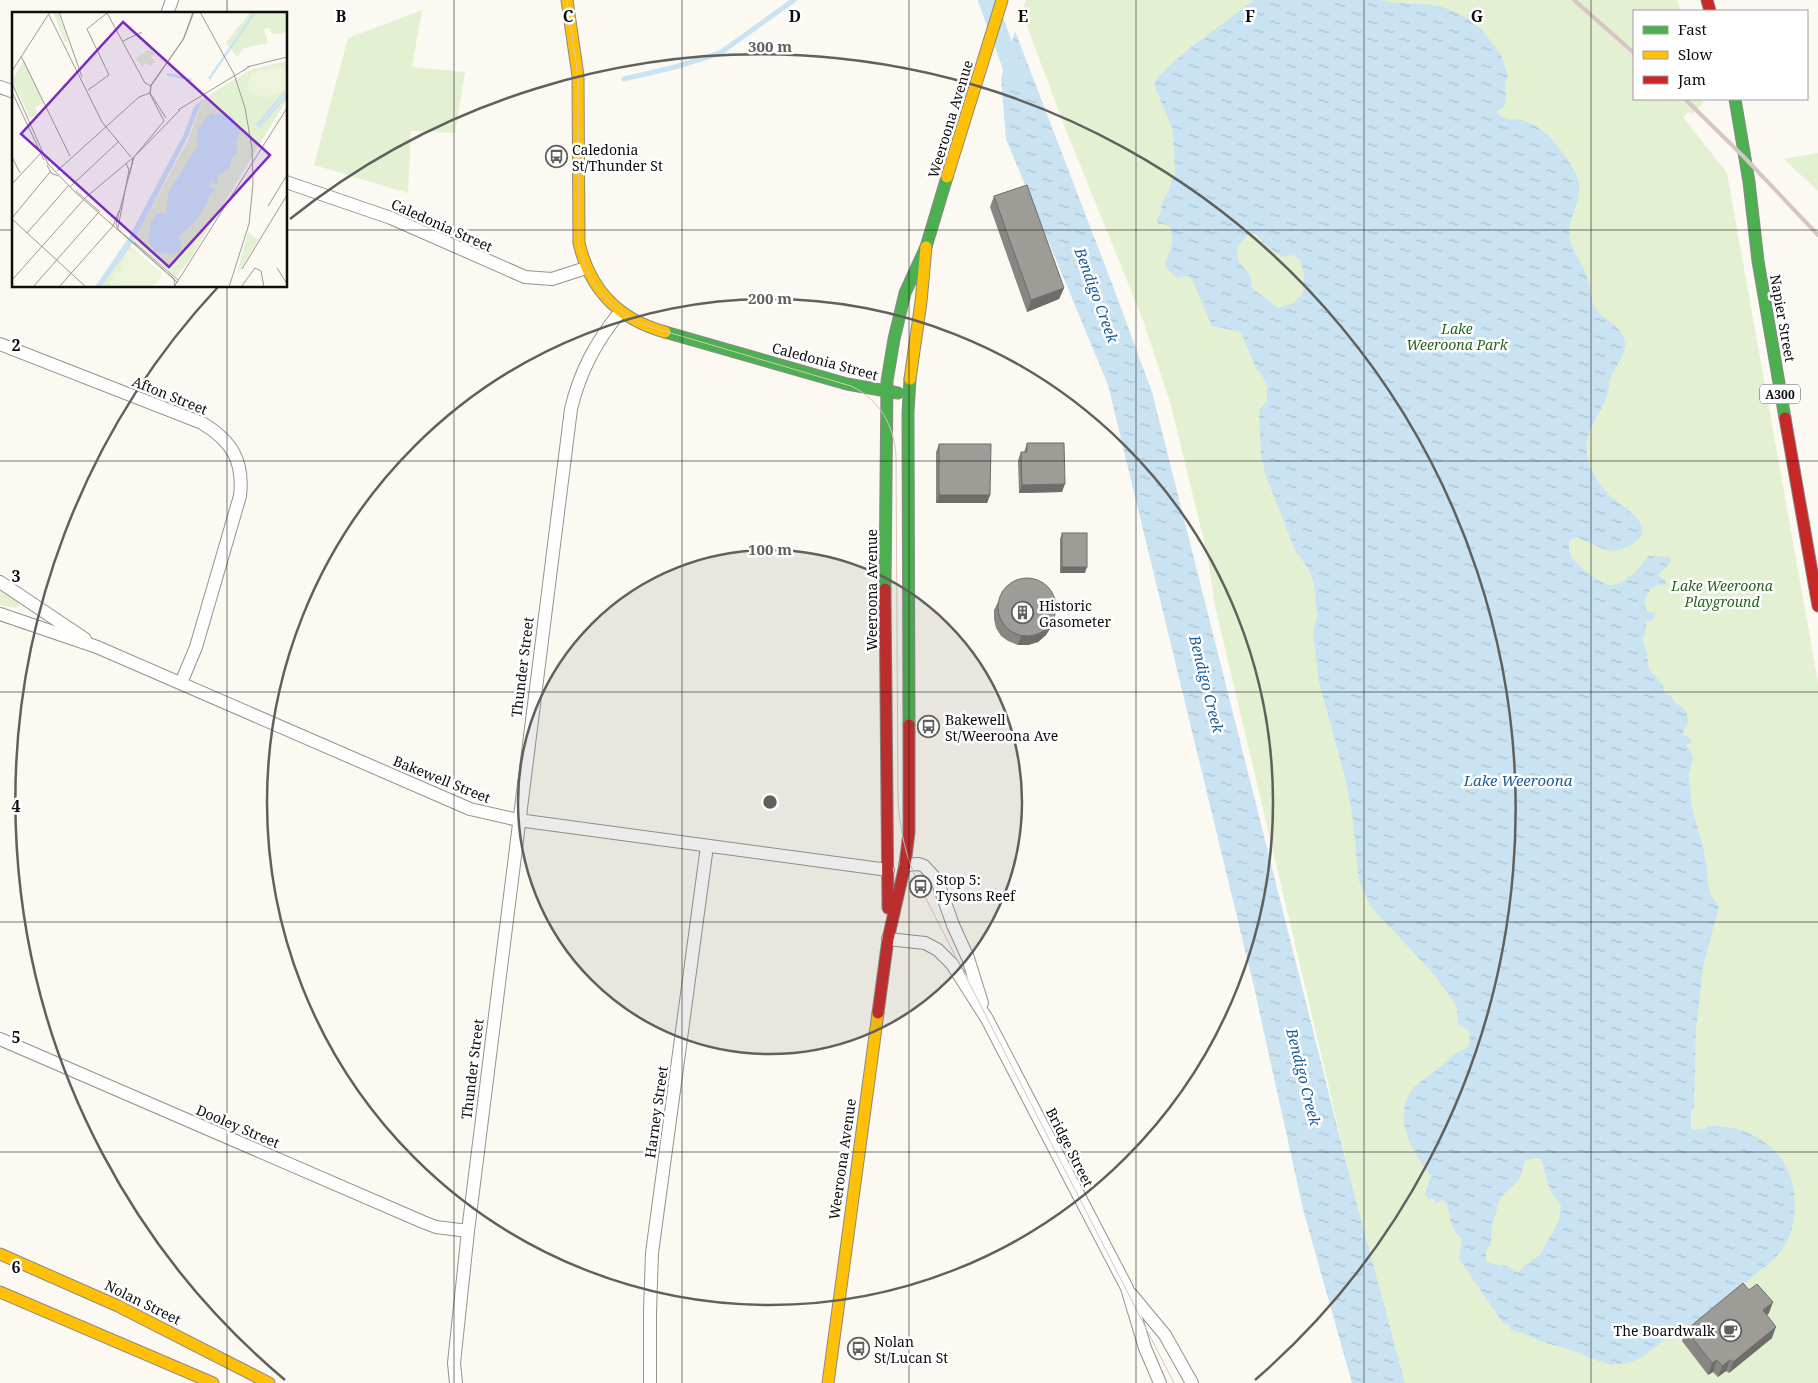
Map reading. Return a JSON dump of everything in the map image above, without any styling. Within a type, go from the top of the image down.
[{"type":"main road","points":[[566,0],[578,76],[580,130],[579,232],[581,253],[591,278],[603,296],[620,312]]},
{"type":"main road","name":"Weeroona Avenue","points":[[888,939],[886,392],[894,340],[905,293],[926,247],[1002,0]]},
{"type":"main road","name":"Napier Street","points":[[1734,100],[1759,238],[1818,606]]},
{"type":"main road","name":"Napier Street","points":[[1759,238],[1780,318]]},
{"type":"main road","name":"Weeroona Avenue","points":[[828,1383],[834,1322],[888,939],[905,865],[909,811],[909,394],[926,247]]},
{"type":"main road","name":"Caledonia Street","points":[[620,312],[658,330],[847,384],[886,392],[909,394]]},
{"type":"main road","points":[[888,870],[905,865]]},
{"type":"main road","name":"Nolan Street","points":[[0,1254],[100,1298],[257,1380],[269,1383]]},
{"type":"main road","points":[[0,1292],[213,1383]]},
{"type":"street","points":[[168,12],[172,0]]},
{"type":"street","points":[[0,87],[12,91]]},
{"type":"street","name":"Caledonia Street","points":[[288,183],[391,218],[525,277],[552,278],[586,268]]},
{"type":"street","name":"Thunder Street","points":[[456,1383],[454,1363],[468,1231],[571,409],[576,385],[589,356],[597,342],[620,312]]},
{"type":"street","name":"Afton Street","points":[[0,344],[202,423],[218,432],[229,445],[237,459],[241,472],[240,496],[196,647],[181,683]]},
{"type":"street","name":"Bakewell Street","points":[[0,582],[97,647]]},
{"type":"street","name":"Bakewell Street","points":[[0,614],[97,647],[470,809],[518,820],[888,870]]},
{"type":"street","name":"Harney Street","points":[[650,1383],[652,1253],[707,846]]},
{"type":"street","name":"Bridge Street","points":[[905,865],[919,864],[924,866],[937,880],[953,925],[968,958],[987,1019]]},
{"type":"street","name":"Bridge Street","points":[[888,939],[924,943],[934,947],[943,954],[952,964],[987,1019],[1126,1288],[1145,1348],[1160,1383]]},
{"type":"street","name":"Dooley Street","points":[[0,1039],[423,1222],[468,1231]]},
{"type":"street","name":"Bridge Street","points":[[1126,1288],[1164,1336],[1192,1383]]},
{"type":"street","name":"Thunder Street","points":[[446,1383],[454,1363]]},
{"type":"green space","name":"Lake Weeroona Park","points":[[1026,0],[1678,0],[1680,10],[1633,10],[1633,100],[1701,100],[1704,102],[1692,114],[1688,112],[1683,117],[1727,173],[1818,682],[1818,1383],[1405,1383],[1360,1219],[1215,606],[1207,553],[1170,402],[1143,320],[1066,130],[1025,21],[1023,8]]},
{"type":"green space","points":[[422,10],[412,67],[465,72],[455,133],[411,131],[408,193],[314,165],[348,38]]},
{"type":"green space","points":[[1818,153],[1818,191],[1784,159]]},
{"type":"green space","points":[[0,591],[19,603],[19,607],[0,605]]},
{"type":"water","name":"Lake Weeroona","points":[[1254,0],[1380,0],[1423,4],[1442,7],[1455,12],[1470,20],[1483,31],[1501,55],[1508,77],[1505,82],[1506,101],[1504,107],[1497,110],[1499,115],[1527,122],[1542,130],[1560,149],[1574,170],[1579,191],[1569,236],[1587,276],[1594,306],[1600,314],[1619,329],[1624,339],[1623,354],[1612,374],[1607,396],[1588,435],[1587,453],[1589,463],[1600,484],[1609,495],[1635,516],[1642,527],[1642,533],[1634,543],[1616,550],[1604,549],[1576,537],[1569,541],[1570,552],[1576,562],[1587,572],[1599,581],[1609,585],[1620,583],[1626,579],[1642,565],[1648,556],[1669,557],[1671,562],[1658,575],[1666,581],[1665,585],[1653,587],[1646,597],[1646,608],[1649,612],[1655,613],[1655,618],[1652,621],[1646,621],[1646,633],[1642,639],[1647,653],[1649,670],[1663,685],[1664,692],[1671,696],[1687,713],[1688,724],[1682,734],[1691,739],[1692,742],[1686,745],[1693,759],[1689,774],[1692,808],[1703,847],[1711,895],[1719,906],[1703,967],[1696,1030],[1694,1109],[1691,1109],[1691,1129],[1706,1129],[1706,1126],[1727,1127],[1756,1136],[1780,1157],[1786,1166],[1795,1201],[1793,1226],[1789,1237],[1781,1252],[1773,1260],[1677,1338],[1666,1337],[1648,1353],[1625,1364],[1617,1365],[1598,1361],[1571,1350],[1537,1340],[1522,1332],[1518,1333],[1511,1330],[1508,1324],[1503,1323],[1459,1259],[1462,1240],[1452,1227],[1447,1204],[1443,1200],[1437,1203],[1432,1198],[1429,1199],[1425,1194],[1431,1175],[1417,1157],[1407,1134],[1404,1123],[1406,1100],[1417,1084],[1455,1054],[1467,1048],[1470,1042],[1469,1031],[1458,1024],[1457,1008],[1431,971],[1371,907],[1359,881],[1352,813],[1346,781],[1319,682],[1313,632],[1317,616],[1314,583],[1308,568],[1295,550],[1266,476],[1261,456],[1259,410],[1267,402],[1267,386],[1256,368],[1241,332],[1212,326],[1192,279],[1186,276],[1177,278],[1167,269],[1165,263],[1172,246],[1172,232],[1170,227],[1159,224],[1156,220],[1160,214],[1163,201],[1175,172],[1173,131],[1154,84],[1170,65],[1184,53]],"holes":[[[1249,234],[1256,234],[1265,245],[1282,257],[1292,255],[1300,259],[1304,275],[1303,293],[1293,303],[1278,308],[1252,288],[1250,275],[1238,261],[1237,247]],[[1541,1159],[1550,1190],[1561,1206],[1559,1221],[1540,1255],[1525,1265],[1518,1273],[1510,1267],[1486,1261],[1486,1249],[1491,1244],[1492,1226],[1500,1198],[1519,1180],[1525,1160]]]},
{"type":"water","points":[[1015,31],[1152,392],[1355,1197],[1405,1383],[1352,1383],[1303,1209],[1254,987],[1108,385],[1006,139],[1001,78]]},
{"type":"building","points":[[1027,185],[1064,288],[1031,300],[994,196]]},
{"type":"building","points":[[1027,443],[1064,443],[1065,484],[1022,485],[1021,452],[1027,452]]},
{"type":"building","points":[[939,444],[991,444],[990,495],[939,495]]},
{"type":"building","points":[[1062,533],[1087,533],[1087,567],[1062,567]]},
{"type":"building","name":"Historic Gasometer","points":[[1021,578],[1033,578],[1048,586],[1056,601],[1056,613],[1048,628],[1033,636],[1021,636],[1006,628],[998,613],[998,601],[1006,586]]},
{"type":"building","name":"The Boardwalk","points":[[1743,1283],[1749,1290],[1757,1284],[1773,1302],[1763,1310],[1776,1327],[1733,1362],[1730,1360],[1722,1366],[1717,1360],[1712,1363],[1686,1330]]},
{"type":"waterway","points":[[624,79],[675,67],[720,53],[794,0]]},
{"type":"waterway","name":"Bendigo Creek","points":[[987,0],[1015,76]]},
{"type":"tram line","points":[[567,0],[578,76],[579,243],[587,270],[602,294],[622,312],[647,326],[851,386],[870,398],[889,424],[896,456],[898,800],[900,823],[907,855],[920,887],[1174,1383]]},
{"type":"railway","points":[[1574,0],[1633,52]]},
{"type":"railway","points":[[1686,100],[1744,157],[1818,235]]},
{"type":"traffic: fast","points":[[1735,100],[1749,182],[1758,261],[1785,418]]},
{"type":"traffic: fast","points":[[885,589],[887,381],[894,339],[905,293],[926,247],[947,177]]},
{"type":"traffic: fast","points":[[665,332],[847,384],[898,393]]},
{"type":"traffic: fast","points":[[909,725],[908,413],[910,379]]},
{"type":"traffic: slow","points":[[567,0],[578,76],[579,243],[584,260],[590,275],[599,288],[620,311],[633,319],[665,332]]},
{"type":"traffic: slow","points":[[947,177],[1002,0]]},
{"type":"traffic: slow","points":[[910,379],[921,302],[926,247]]},
{"type":"traffic: slow","points":[[828,1383],[878,1013]]},
{"type":"traffic: slow","points":[[0,1254],[118,1306],[269,1383]]},
{"type":"traffic: slow","points":[[0,1292],[213,1383]]},
{"type":"traffic: jam","points":[[1707,0],[1710,10]]},
{"type":"traffic: jam","points":[[1785,418],[1818,606]]},
{"type":"traffic: jam","points":[[885,589],[888,908]]},
{"type":"traffic: jam","points":[[878,1013],[888,939],[905,865],[909,832],[909,725]]},
{"type":"place","name":"Caledonia St/Thunder St","points":[[556,157]]},
{"type":"place","name":"Historic Gasometer","points":[[1023,613]]},
{"type":"place","name":"Bakewell St/Weeroona Ave","points":[[929,727]]},
{"type":"place","name":"Stop 5: Tysons Reef","points":[[920,887]]},
{"type":"place","name":"The Boardwalk","points":[[1731,1330]]},
{"type":"place","name":"Nolan St/Lucan St","points":[[858,1349]]},
{"type":"park label","name":"Lake Weeroona Playground","points":[[1722,594]]}]
